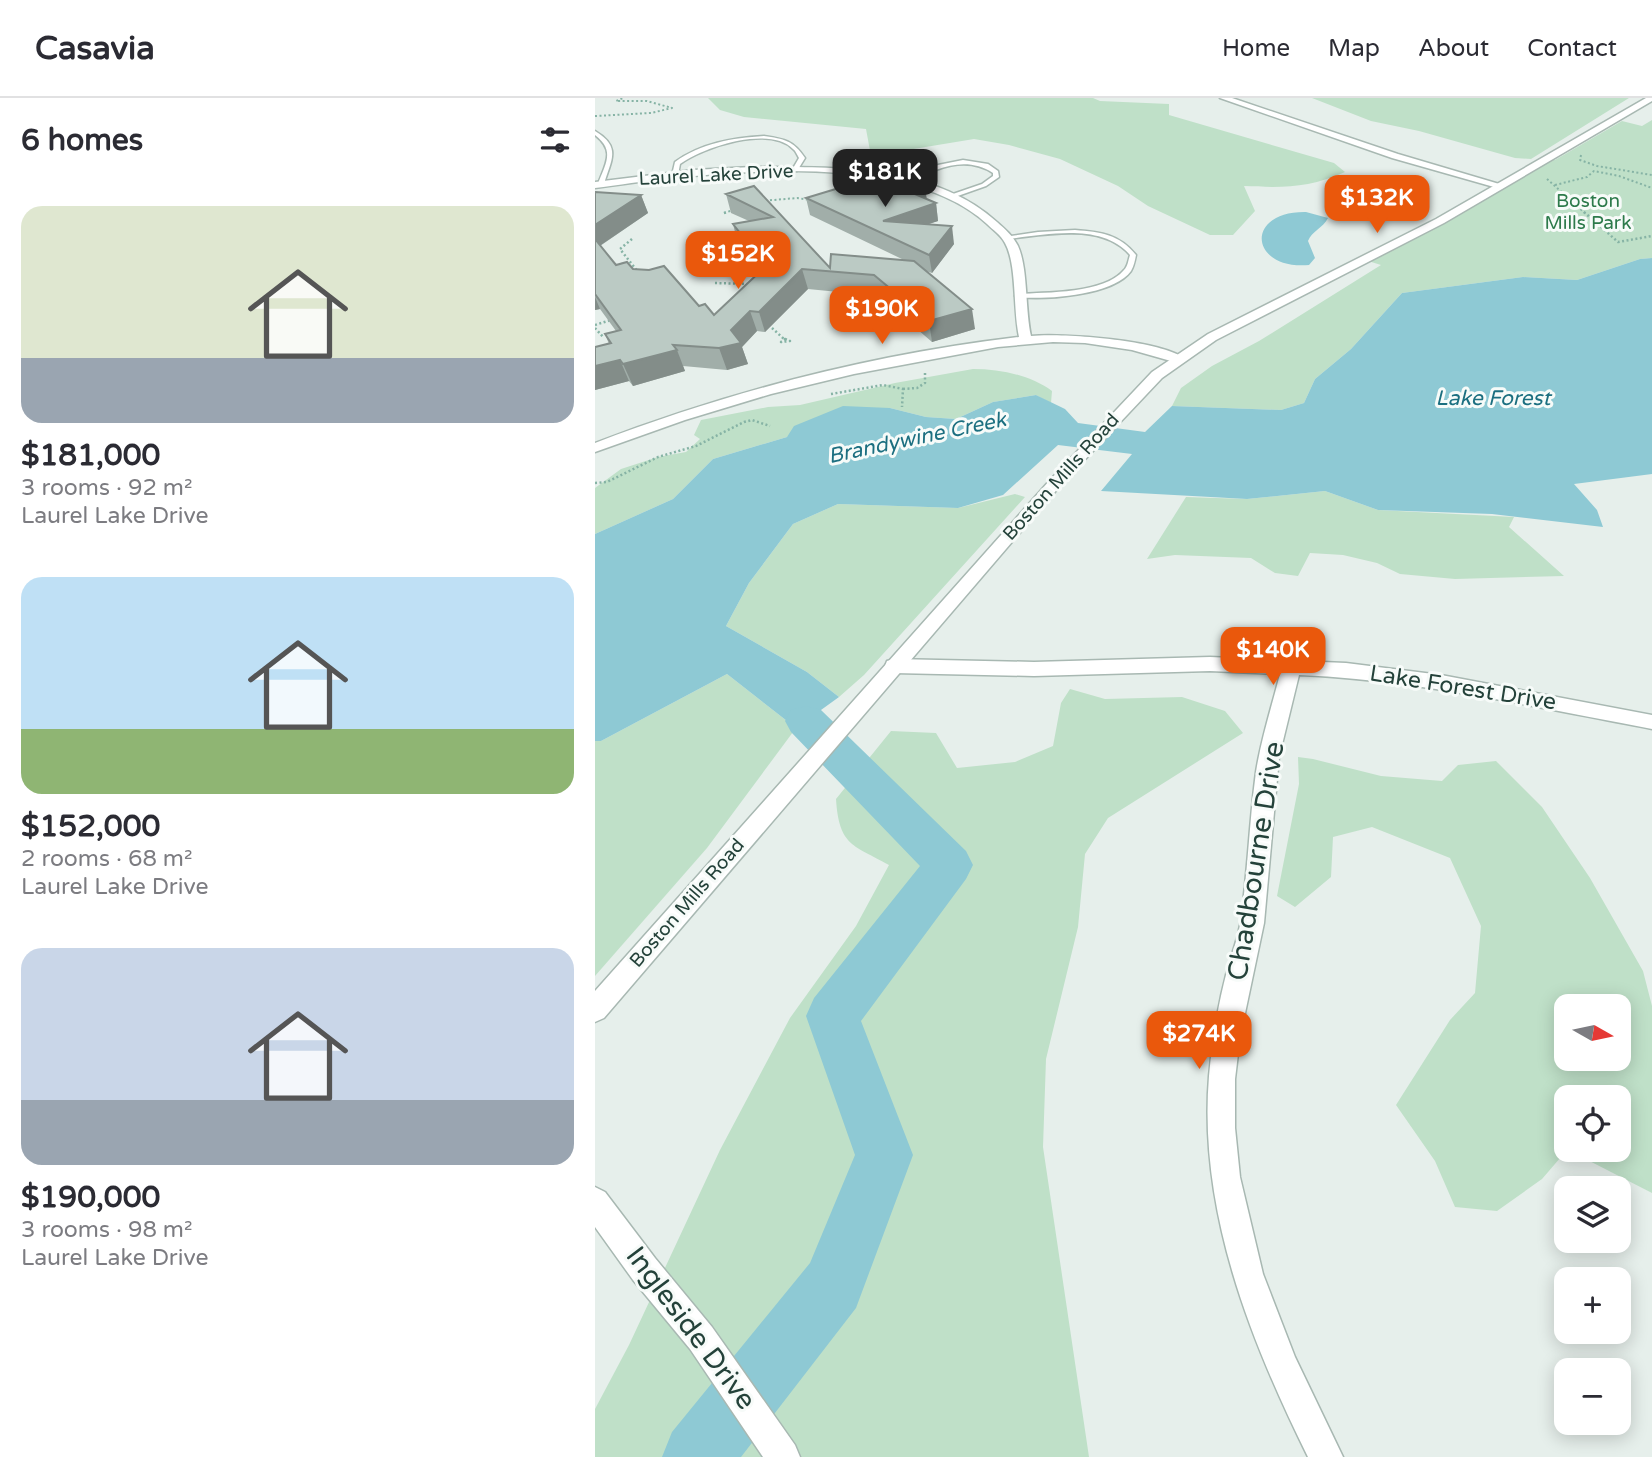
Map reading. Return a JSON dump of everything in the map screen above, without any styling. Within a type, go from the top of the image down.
[{"type":"street","points":[[1224,98],[1395,156],[1501,186]]},
{"type":"street","name":"Boston Mills Road","points":[[595,1010],[819,750],[1055,483],[1157,374],[1212,337],[1440,221],[1652,98]]},
{"type":"street","name":"Laurel Lake Drive","points":[[598,185],[675,175],[795,170],[867,173],[908,181],[951,196],[975,209],[1007,237],[1019,269],[1018,296],[1026,340]]},
{"type":"street","points":[[595,448],[664,422],[753,394],[839,372],[1026,340],[1053,338],[1104,342],[1178,359]]},
{"type":"street","name":"Lake Forest Drive","points":[[894,666],[1034,670],[1210,664],[1394,674],[1652,722]]},
{"type":"street","name":"Chadbourne Drive","points":[[1291,667],[1268,768],[1251,930],[1228,1029],[1222,1080],[1222,1131],[1230,1191],[1242,1246],[1266,1326],[1300,1407],[1326,1457]]},
{"type":"street","name":"Ingleside Drive","points":[[595,1202],[724,1370],[783,1457]]},
{"type":"lane","points":[[595,133],[608,144],[612,154],[598,185]]},
{"type":"lane","points":[[675,175],[677,163],[697,148],[750,139],[782,140],[800,149],[802,158],[795,170]]},
{"type":"lane","points":[[908,181],[932,169],[953,163],[980,164],[996,172],[996,177],[990,182],[951,196]]},
{"type":"lane","points":[[1007,237],[1065,232],[1096,234],[1121,243],[1133,255],[1133,264],[1126,273],[1103,286],[1070,292],[1018,296]]},
{"type":"path","points":[[595,116],[651,113],[672,108],[647,102],[617,101],[623,98]]},
{"type":"path","points":[[1589,163],[1652,175]]},
{"type":"path","points":[[1554,185],[1587,177],[1597,166]]},
{"type":"path","points":[[1594,171],[1619,176],[1652,188]]},
{"type":"path","points":[[1637,173],[1645,185]]},
{"type":"path","points":[[1547,179],[1618,242],[1652,236]]},
{"type":"path","points":[[759,202],[797,198],[815,201]]},
{"type":"path","points":[[724,213],[747,205]]},
{"type":"path","points":[[632,239],[620,249],[643,275]]},
{"type":"path","points":[[715,283],[753,284]]},
{"type":"path","points":[[604,338],[595,326],[611,320]]},
{"type":"path","points":[[772,328],[790,349]]},
{"type":"path","points":[[903,389],[917,388],[925,383],[926,375],[916,357]]},
{"type":"path","points":[[595,483],[607,482],[658,457],[696,446],[744,422],[752,420],[770,426]]},
{"type":"green space","points":[[708,98],[1093,98],[1100,101],[1169,104],[1169,115],[1334,163],[1345,172],[1296,186],[1244,186],[1255,211],[1233,235],[1210,235],[1148,206],[1118,186],[1060,159],[1009,145],[974,139],[871,156],[866,129],[744,117],[720,110]]},
{"type":"green space","points":[[1312,98],[1629,98],[1531,159],[1515,158],[1419,131],[1371,121]]},
{"type":"green space","name":"Boston Mills Park","points":[[1652,120],[1652,258],[1640,259],[1577,280],[1523,277],[1402,293],[1351,349],[1315,379],[1304,403],[1281,410],[1172,406],[1181,388],[1212,366],[1259,341],[1381,265],[1365,260],[1546,160],[1555,160],[1622,121],[1642,126]]},
{"type":"green space","points":[[973,369],[994,370],[1025,377],[1052,391],[1051,403],[1036,395],[993,402],[956,419],[926,417],[890,408],[787,437],[713,459],[673,499],[595,534],[595,488],[621,469],[658,457],[686,452],[700,439],[694,435],[701,420],[768,407],[800,405],[895,383]]},
{"type":"green space","points":[[1325,491],[1378,510],[1514,517],[1509,527],[1564,576],[1455,579],[1400,574],[1377,563],[1343,555],[1310,553],[1298,576],[1275,573],[1251,558],[1175,555],[1147,559],[1186,497],[1247,499]]},
{"type":"green space","points":[[1015,494],[1025,497],[864,675],[839,697],[807,672],[726,626],[749,583],[793,524],[838,504],[958,508]]},
{"type":"green space","points":[[727,674],[796,728],[707,848],[595,976],[595,741],[601,741]]},
{"type":"green space","points":[[1070,689],[1105,699],[1182,697],[1225,711],[1243,733],[1108,818],[1085,854],[1078,927],[1046,1059],[1043,1147],[1089,1457],[595,1457],[595,1409],[629,1345],[720,1150],[790,1018],[856,926],[889,865],[858,848],[845,836],[836,799],[891,731],[936,733],[957,768],[1015,762],[1053,746],[1061,703]]},
{"type":"green space","points":[[1298,757],[1381,776],[1442,781],[1458,765],[1496,761],[1542,807],[1590,878],[1643,971],[1652,1006],[1652,1193],[1631,1182],[1631,1176],[1619,1176],[1591,1162],[1631,1162],[1631,1085],[1554,1085],[1554,1162],[1557,1162],[1542,1179],[1497,1211],[1455,1207],[1435,1161],[1396,1105],[1450,1020],[1475,993],[1481,926],[1450,858],[1372,827],[1333,837],[1331,877],[1295,907],[1277,896],[1299,784]]},
{"type":"water","points":[[1306,212],[1328,218],[1308,241],[1315,258],[1309,265],[1289,264],[1275,259],[1265,250],[1262,240],[1264,230],[1272,221],[1286,214]]},
{"type":"water","name":"Lake Forest","points":[[1652,258],[1652,474],[1574,484],[1597,510],[1603,527],[1492,514],[1378,510],[1325,491],[1247,499],[1101,491],[1132,454],[1058,445],[1003,495],[958,508],[838,504],[793,524],[749,583],[726,626],[807,672],[839,697],[796,728],[727,674],[601,741],[595,741],[595,534],[673,499],[713,459],[787,437],[794,426],[843,406],[890,408],[926,417],[956,419],[993,402],[1036,395],[1065,409],[1078,423],[1145,432],[1172,406],[1281,410],[1304,403],[1315,379],[1351,349],[1402,293],[1523,277],[1577,280],[1640,259]]},
{"type":"building","points":[[895,171],[924,183],[903,189],[936,203],[883,221],[952,226],[929,255],[806,198]]},
{"type":"building","points":[[754,186],[830,268],[831,254],[914,261],[972,309],[929,321],[874,275],[802,269],[759,312],[750,311],[731,330],[741,343],[719,348],[673,345],[677,350],[623,364],[620,360],[595,366],[595,347],[611,343],[605,334],[621,330],[595,294],[595,239],[616,265],[627,262],[633,269],[649,270],[664,266],[699,306],[705,304],[714,315],[766,266],[733,224],[773,217],[726,194]]},
{"type":"building","points":[[595,192],[641,195],[595,225]]},
{"type":"waterway","points":[[697,1457],[833,1285],[884,1155],[833,1016],[949,865],[806,721]]},
{"type":"water label","name":"Brandywine Creek","points":[[917,438]]}]
